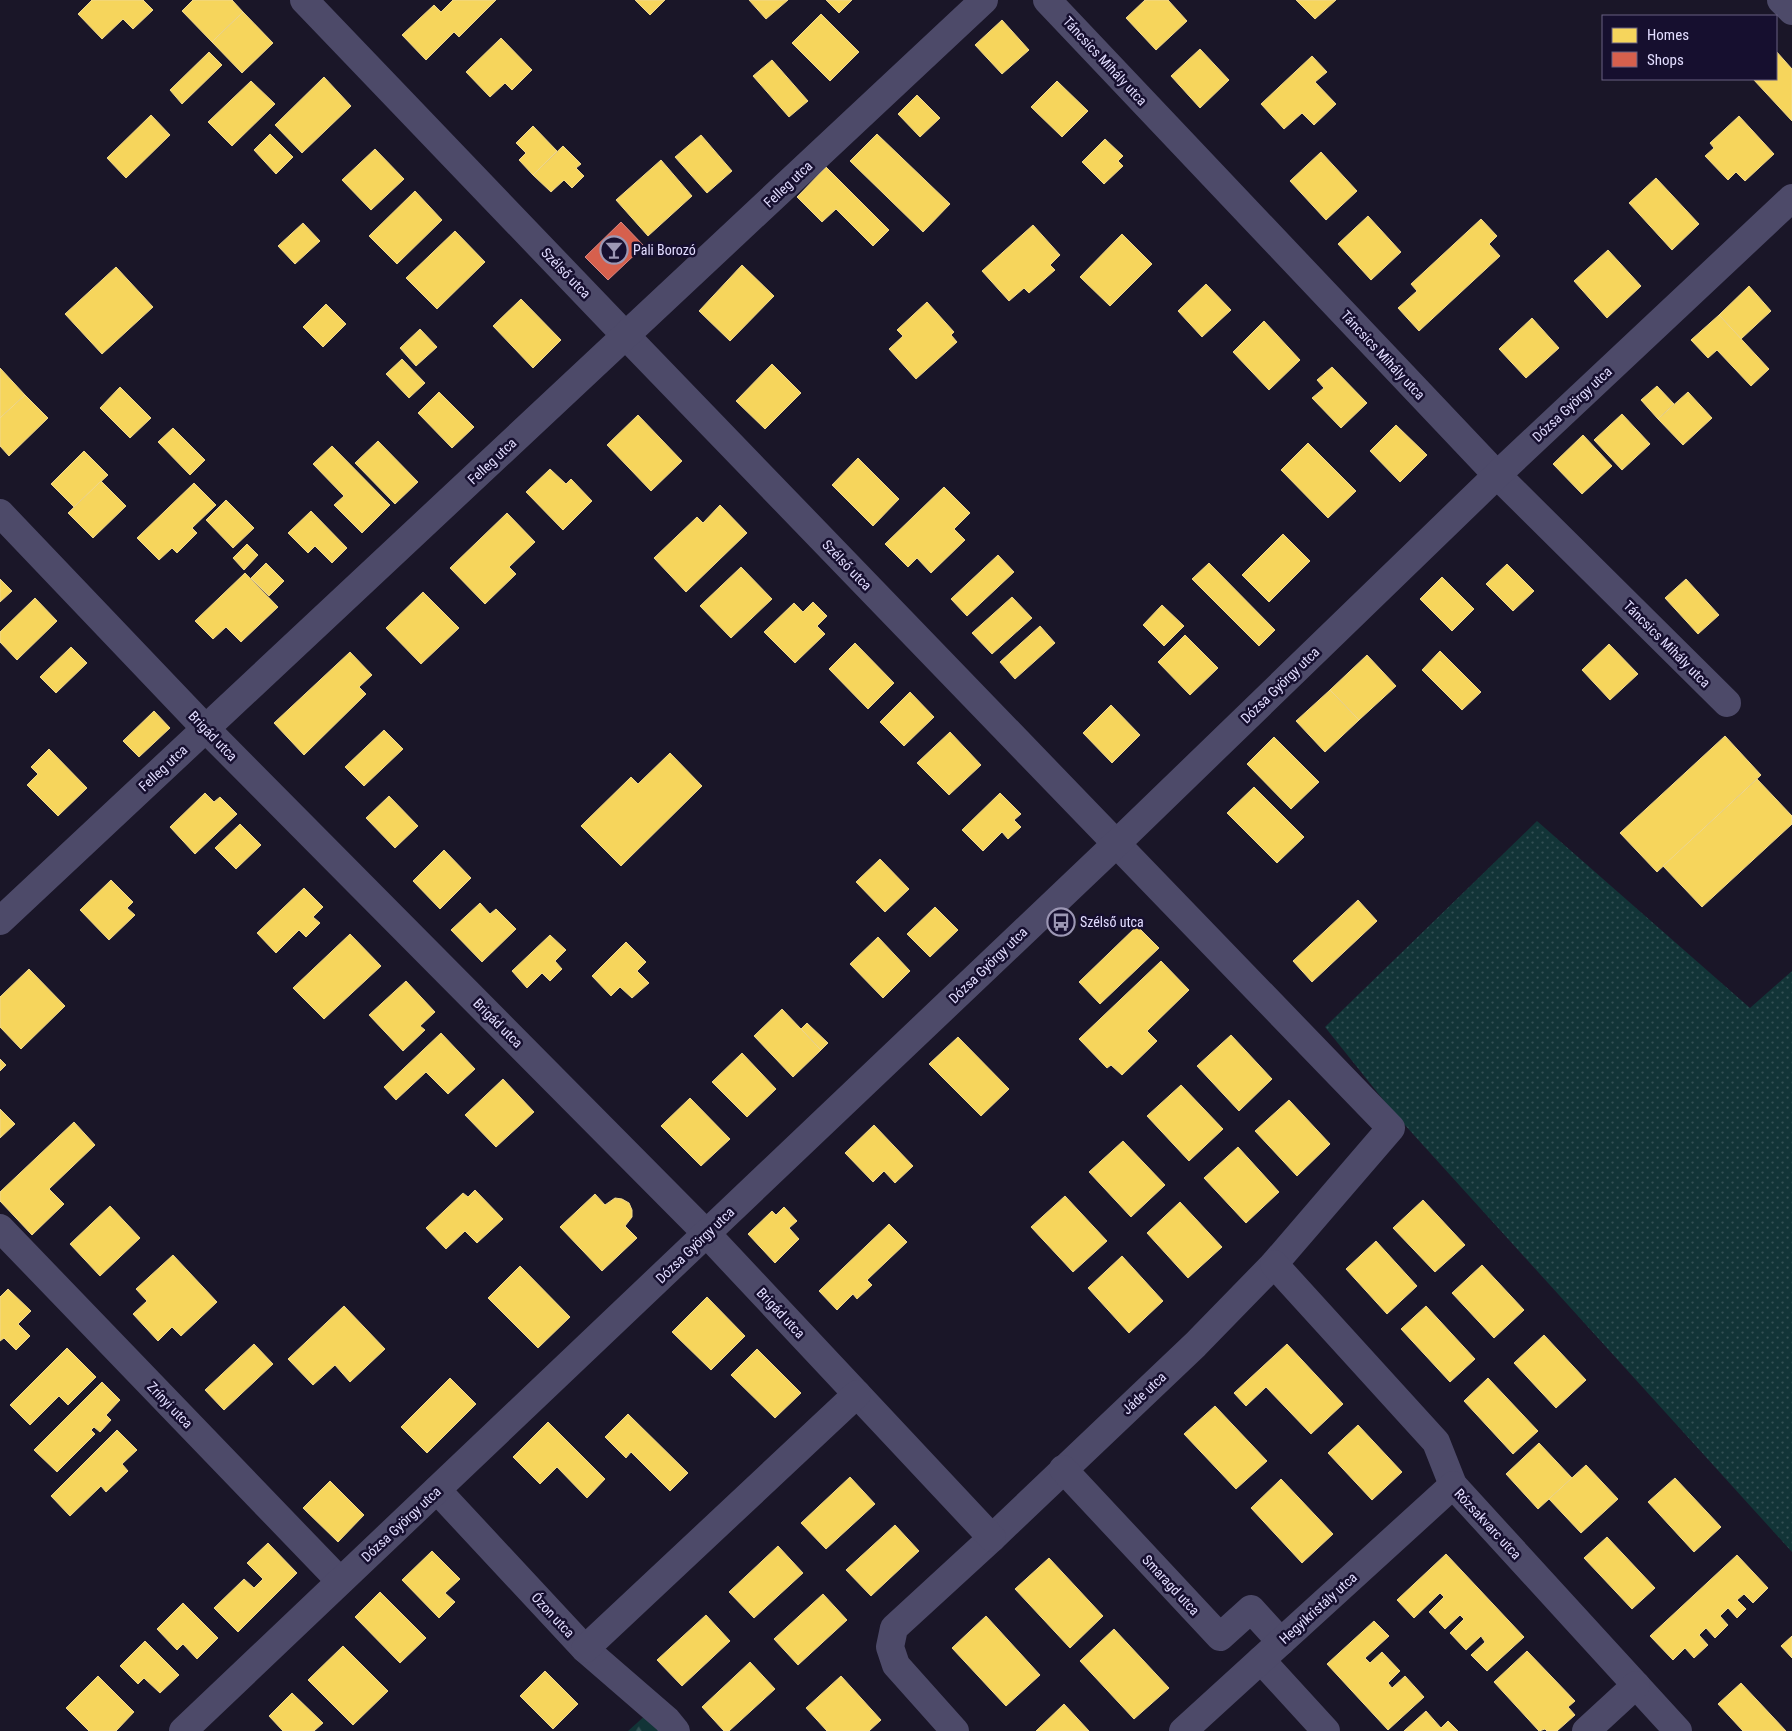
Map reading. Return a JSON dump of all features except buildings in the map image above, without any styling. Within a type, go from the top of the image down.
[{"type":"street","name":"Szélső utca","points":[[304,0],[1391,1128]]},
{"type":"street","name":"Felleg utca","points":[[0,921],[984,0]]},
{"type":"street","name":"Táncsics Mihály utca","points":[[1047,0],[1497,475],[1727,703]]},
{"type":"street","points":[[1781,0],[1792,11]]},
{"type":"street","name":"Dózsa György utca","points":[[182,1731],[438,1490],[1116,844],[1497,475],[1792,198]]},
{"type":"street","name":"Brigád utca","points":[[0,513],[206,729],[706,1233],[992,1538]]},
{"type":"street","name":"Jáde utca","points":[[955,1731],[896,1665],[890,1647],[894,1628],[992,1538],[1195,1345],[1274,1264],[1391,1128]]},
{"type":"street","name":"Zrínyi utca","points":[[0,1228],[340,1581]]},
{"type":"street","name":"Rózsakvarc utca","points":[[1274,1264],[1436,1442],[1453,1485],[1678,1731]]},
{"type":"street","points":[[585,1650],[857,1394]]},
{"type":"street","name":"Smaragd utca","points":[[1063,1469],[1220,1637],[1251,1609],[1281,1642]]},
{"type":"street","name":"Hegyikristály utca","points":[[1183,1731],[1453,1485]]},
{"type":"street","name":"Ózon utca","points":[[438,1490],[585,1650],[667,1720],[676,1731]]},
{"type":"street","points":[[1261,1660],[1326,1731]]},
{"type":"street","points":[[1586,1731],[1636,1685]]},
{"type":"green space","points":[[1537,821],[1750,1008],[1792,971],[1792,1552],[1393,1112],[1325,1027]]},
{"type":"green space","points":[[657,1705],[680,1731],[628,1731]]},
{"type":"place","name":"Pali Borozó","points":[[614,250]]},
{"type":"place","name":"Szélső utca","points":[[1061,922]]}]
